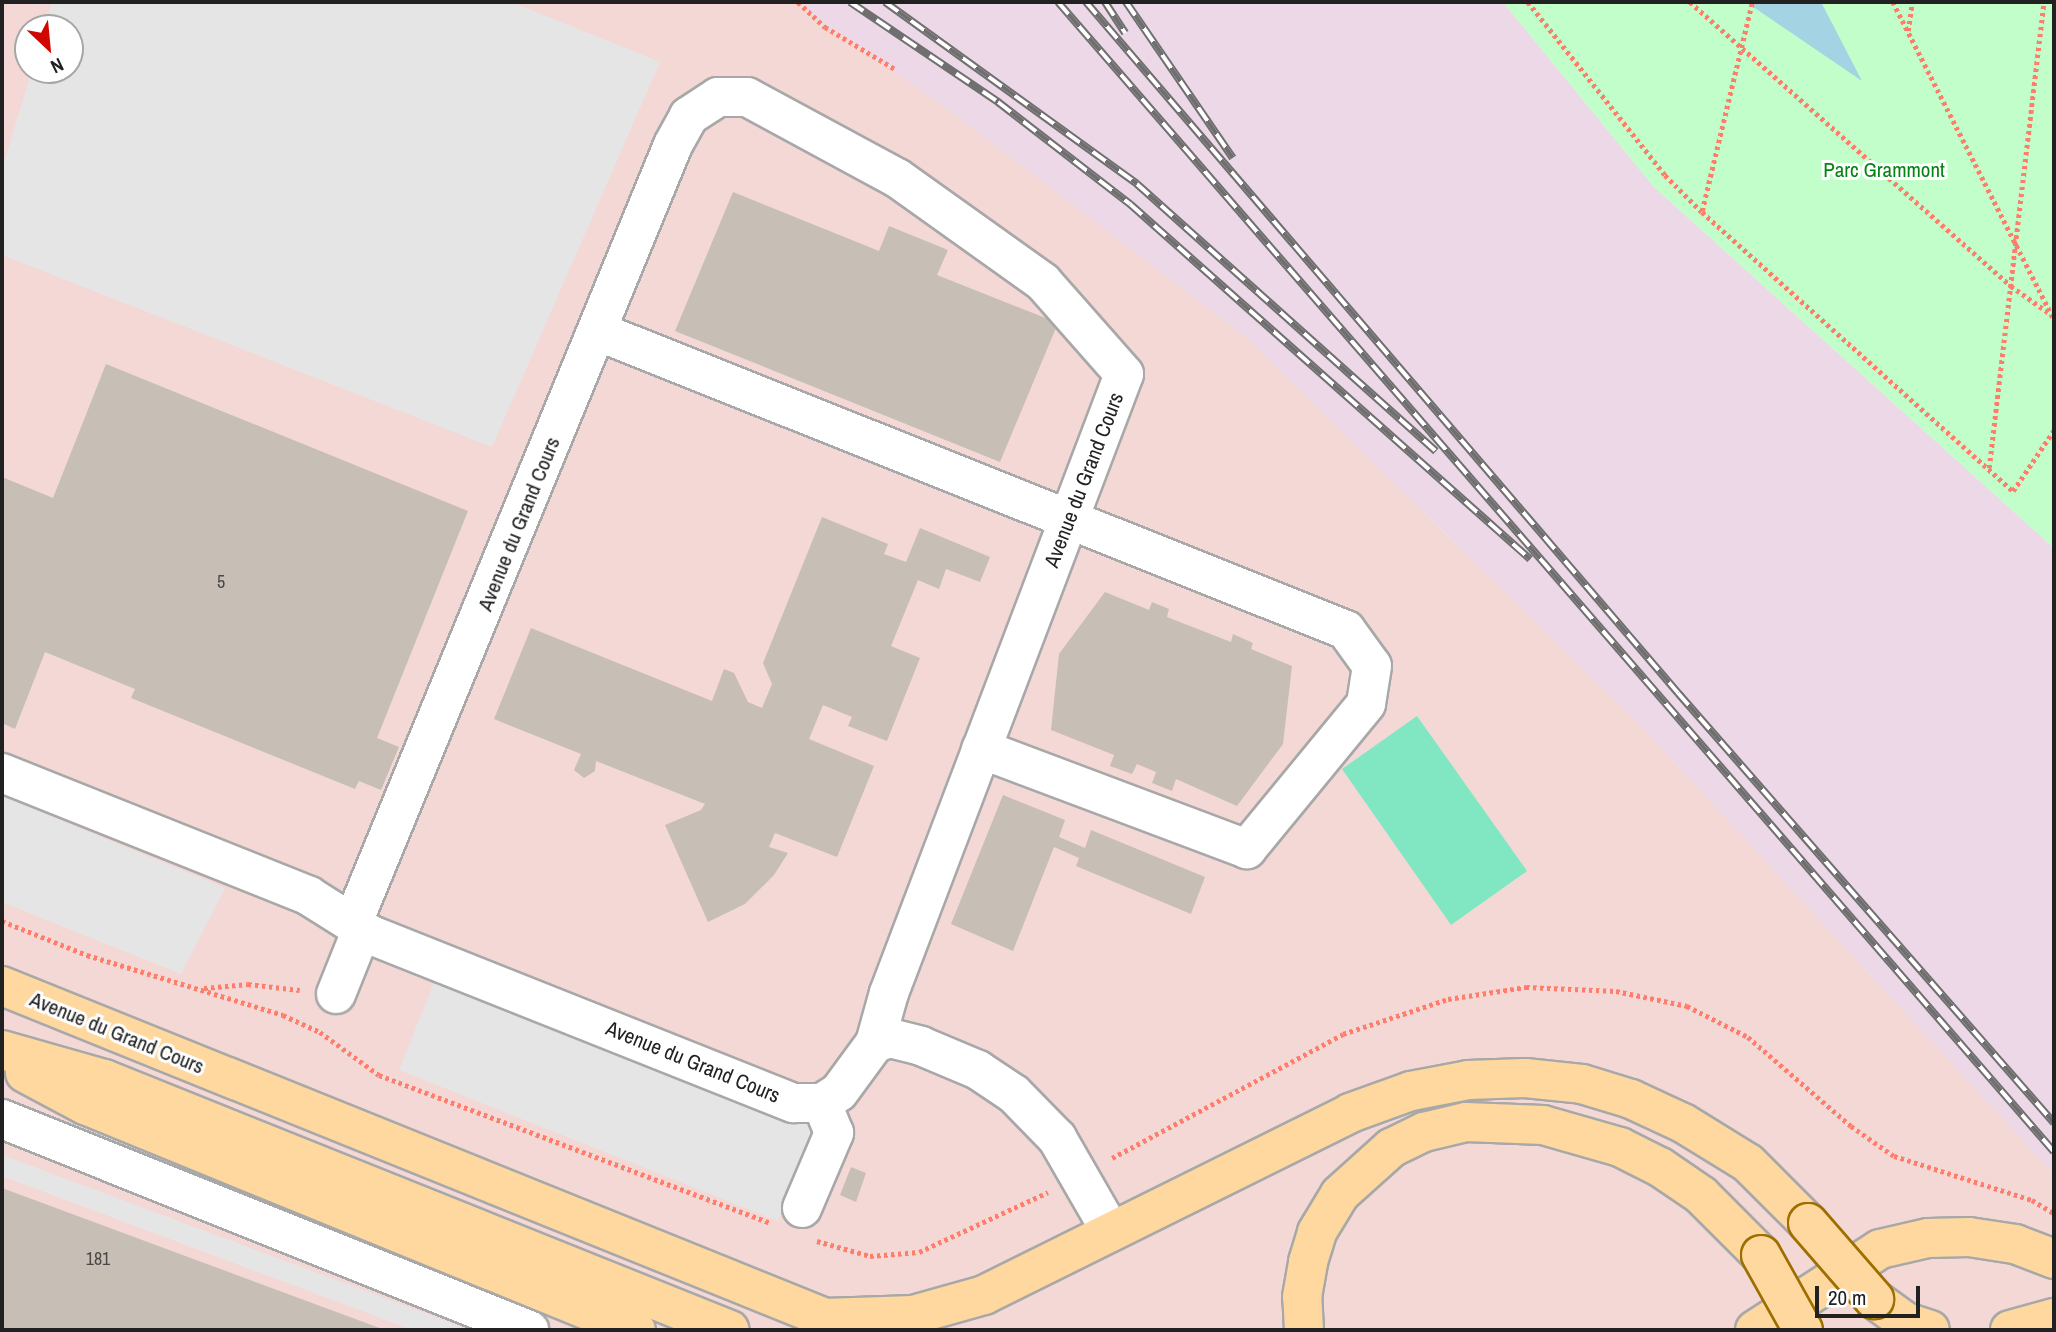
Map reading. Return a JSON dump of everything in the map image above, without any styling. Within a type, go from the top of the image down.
[{"type":"main road","name":"Avenue du Grand Cours","points":[[2,986],[840,1324]]},
{"type":"main road","points":[[2,1051],[104,1079],[730,1330]]},
{"type":"main road","points":[[2,1060],[85,1105],[636,1330]]},
{"type":"main road","points":[[840,1324],[913,1315],[972,1299],[1350,1112],[1411,1091],[1468,1080],[1525,1078],[1582,1084],[1683,1123],[1748,1163],[1808,1223],[1874,1299],[1906,1322],[1930,1330]]},
{"type":"main road","points":[[1304,1330],[1302,1297],[1308,1262],[1317,1233],[1340,1194],[1391,1148],[1424,1132],[1465,1122],[1543,1125],[1620,1147],[1661,1167],[1701,1195],[1761,1255],[1803,1330]]},
{"type":"main road","points":[[1755,1330],[1880,1249],[1928,1238],[1969,1237],[2015,1244],[2054,1259]]},
{"type":"street","name":"Avenue du Grand Cours","points":[[2,773],[309,896],[357,926],[794,1103],[821,1103],[839,1092],[875,1043],[889,993],[1124,374],[1043,282],[897,178],[747,97],[718,97],[689,116],[673,145],[357,926]]},
{"type":"street","points":[[597,331],[1346,630],[1373,666],[1366,704],[1247,849],[981,749]]},
{"type":"street","points":[[336,995],[357,926]]},
{"type":"street","points":[[875,1043],[890,1038],[921,1046],[978,1070],[1014,1094],[1057,1138],[1111,1232]]},
{"type":"street","points":[[796,1224],[834,1133],[821,1103]]},
{"type":"street","points":[[2,1119],[529,1330]]},
{"type":"path","points":[[798,2],[825,27],[895,69]]},
{"type":"path","points":[[1528,2],[1665,175],[1702,212],[2014,491],[2054,430]]},
{"type":"path","points":[[1690,2],[2011,286],[2053,317]]},
{"type":"path","points":[[1702,212],[1739,46],[1752,2]]},
{"type":"path","points":[[1893,2],[2053,317]]},
{"type":"path","points":[[1908,31],[1912,2]]},
{"type":"path","points":[[1989,469],[2044,2]]},
{"type":"path","points":[[2,921],[87,955],[282,1015],[320,1032],[379,1075],[796,1224],[870,1256],[919,1252],[1061,1186]]},
{"type":"path","points":[[200,989],[248,984],[336,995]]},
{"type":"shaded area","points":[[2,2],[795,2],[953,113],[1246,337],[1642,727],[2054,1174],[2054,1330],[2,1330]]},
{"type":"shaded area","points":[[52,2],[511,2],[660,62],[492,447],[2,255],[2,169],[28,84],[84,84],[84,14],[48,14]]},
{"type":"shaded area","points":[[795,2],[1503,2],[1654,187],[2054,548],[2054,1174],[1642,727],[1246,337],[953,113]]},
{"type":"shaded area","points":[[2,796],[225,888],[181,974],[2,902]]},
{"type":"shaded area","points":[[438,973],[817,1123],[778,1221],[399,1070]]},
{"type":"shaded area","points":[[2,1155],[470,1330],[413,1330],[2,1176]]},
{"type":"green space","name":"Parc Grammont","points":[[1503,2],[2054,2],[2054,548],[1654,187]]},
{"type":"green space","points":[[1417,716],[1527,871],[1451,925],[1342,769]]},
{"type":"water","points":[[1746,2],[1821,2],[1862,81]]},
{"type":"building","points":[[733,192],[879,251],[889,226],[948,250],[937,275],[1058,323],[1000,462],[675,331]]},
{"type":"building","points":[[106,364],[468,511],[377,738],[399,747],[381,790],[359,781],[355,789],[131,698],[135,689],[45,652],[15,729],[2,723],[2,477],[53,498]]},
{"type":"building","points":[[822,517],[888,544],[884,554],[906,562],[920,528],[990,557],[980,582],[946,569],[939,589],[918,580],[891,646],[920,658],[887,741],[848,726],[852,717],[823,705],[809,739],[874,766],[837,857],[775,833],[769,847],[788,853],[774,875],[745,904],[708,922],[665,825],[701,810],[705,804],[596,761],[595,771],[584,778],[574,770],[581,754],[494,719],[531,628],[712,701],[724,669],[734,673],[748,702],[762,708],[772,684],[763,663]]},
{"type":"building","points":[[1105,592],[1149,610],[1152,602],[1169,609],[1167,617],[1231,642],[1233,634],[1253,643],[1251,649],[1292,666],[1283,744],[1237,806],[1176,779],[1172,791],[1152,783],[1156,772],[1137,764],[1132,774],[1110,766],[1114,755],[1051,730],[1059,654]]},
{"type":"building","points":[[1003,795],[1065,820],[1059,837],[1085,848],[1091,830],[1205,877],[1191,914],[1076,866],[1079,858],[1054,847],[1013,951],[951,924]]},
{"type":"building","points":[[851,1167],[866,1173],[856,1202],[840,1195]]},
{"type":"building","points":[[2,1188],[385,1330],[2,1330]]},
{"type":"railway","points":[[850,2],[998,102],[1130,204],[1530,559]]},
{"type":"railway","points":[[885,2],[1137,184],[1436,451]]},
{"type":"railway","points":[[1058,2],[2054,1152]]},
{"type":"railway","points":[[1086,2],[1678,693],[2054,1123]]},
{"type":"railway","points":[[1105,2],[1125,33]]},
{"type":"railway","points":[[1126,2],[1233,158]]}]
